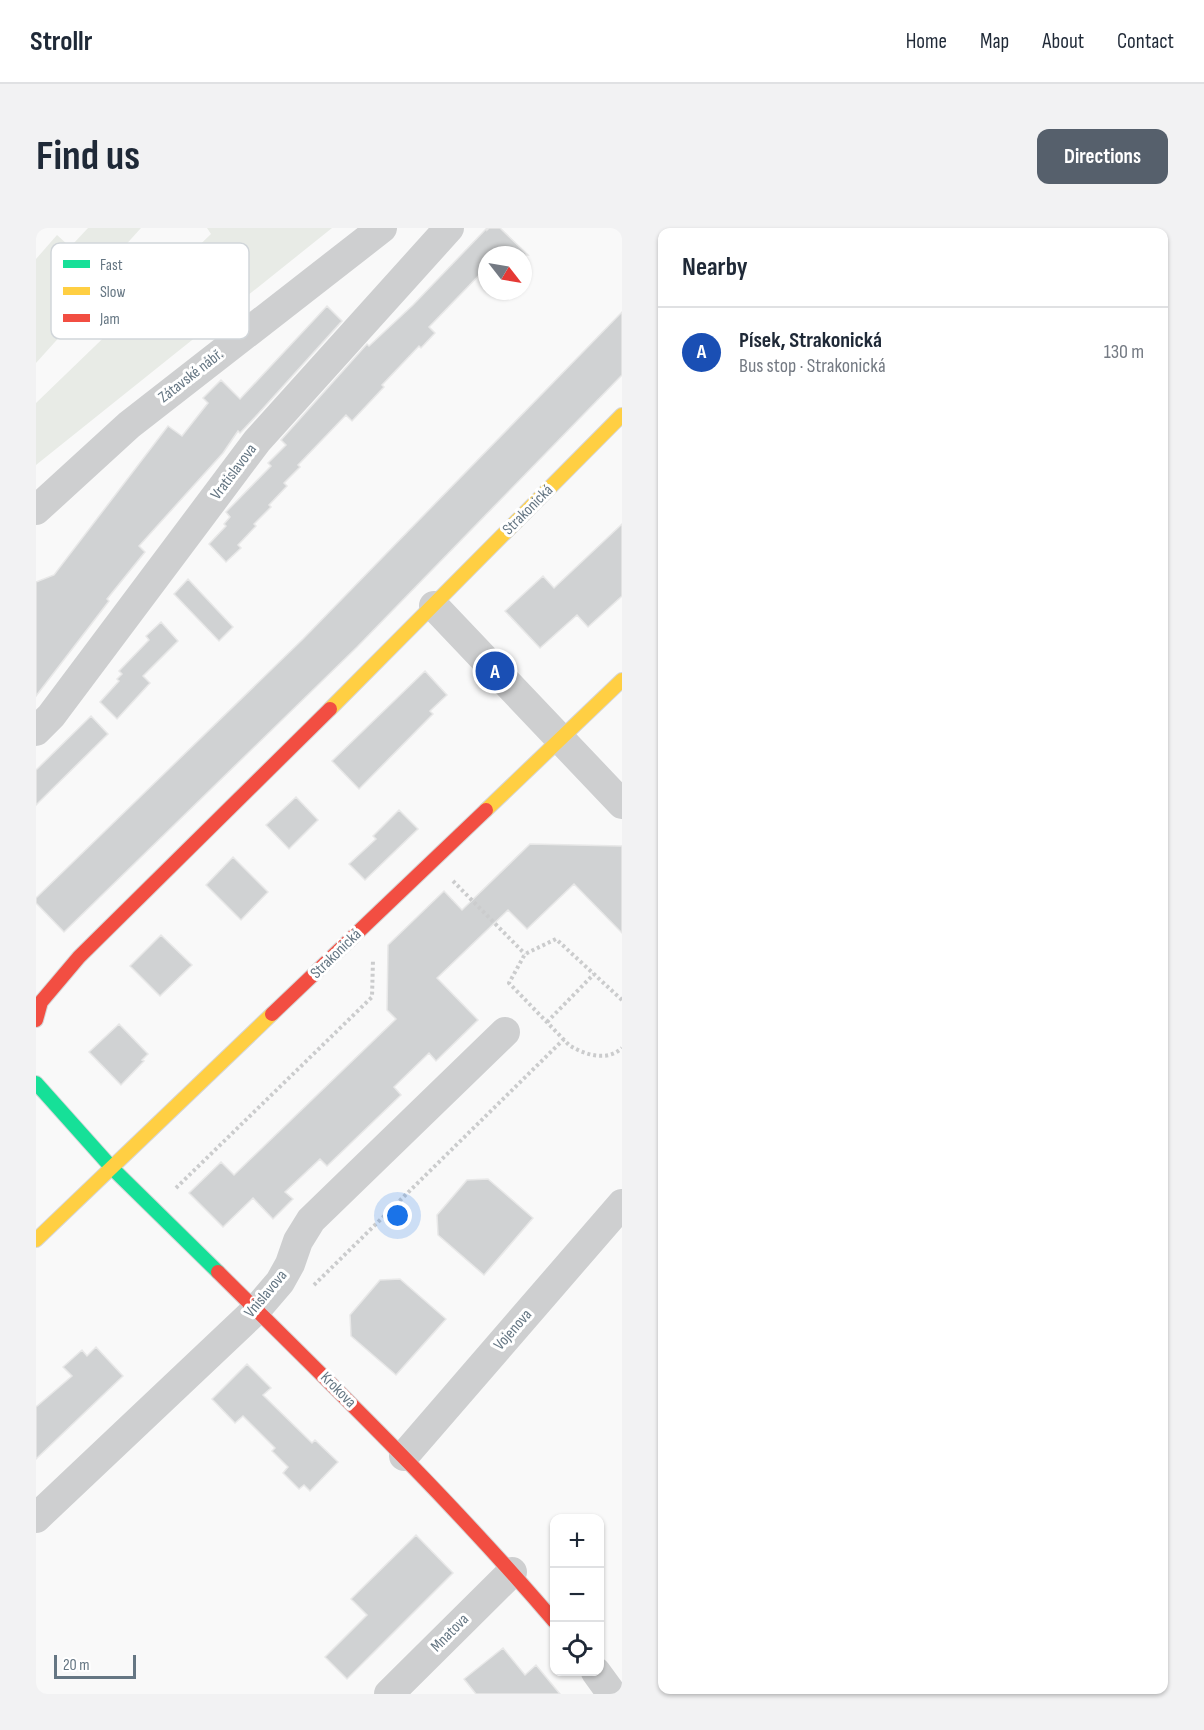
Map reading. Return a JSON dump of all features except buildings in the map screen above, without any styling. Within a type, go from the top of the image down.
[{"type":"street","name":"Zátavské nábř.","points":[[249,332],[382,228]]},
{"type":"street","name":"Vratislavova","points":[[36,731],[51,716],[257,441],[449,228]]},
{"type":"street","name":"Zátavské nábř.","points":[[36,510],[129,425],[239,339]]},
{"type":"street","name":"Strakonická","points":[[36,1020],[40,1002],[79,957],[434,606],[622,415]]},
{"type":"street","points":[[434,606],[622,804]]},
{"type":"street","name":"Strakonická","points":[[36,1240],[622,680]]},
{"type":"street","name":"Vnislavova","points":[[36,1518],[256,1310],[280,1282],[291,1264],[298,1241],[311,1220],[505,1032]]},
{"type":"street","points":[[36,1083],[112,1168]]},
{"type":"street","name":"Krokova","points":[[112,1168],[404,1456],[550,1615]]},
{"type":"street","name":"Vojenova","points":[[404,1456],[622,1204]]},
{"type":"street","name":"Mnatova","points":[[389,1694],[512,1572]]},
{"type":"street","points":[[599,1676],[612,1694]]},
{"type":"path","points":[[450,878],[525,954]]},
{"type":"path","points":[[622,1000],[556,939],[525,954],[509,983],[564,1039],[581,1052],[597,1056],[615,1054],[622,1048]]},
{"type":"path","points":[[154,1210],[372,997],[374,955]]},
{"type":"path","points":[[547,1022],[594,974]]},
{"type":"path","points":[[314,1285],[564,1039]]},
{"type":"shaded area","points":[[88,228],[141,228],[127,243],[74,243]]},
{"type":"shaded area","points":[[207,228],[332,228],[249,294],[249,243],[202,243],[211,234]]},
{"type":"shaded area","points":[[57,235],[66,243],[51,243],[51,339],[58,339],[36,363],[36,259]]},
{"type":"shaded area","points":[[102,339],[193,339],[36,465],[36,403]]},
{"type":"traffic: fast","points":[[36,1083],[112,1168],[218,1272]]},
{"type":"traffic: slow","points":[[330,709],[622,415]]},
{"type":"traffic: slow","points":[[486,810],[622,680]]},
{"type":"traffic: slow","points":[[36,1240],[272,1014]]},
{"type":"traffic: jam","points":[[36,1020],[41,1002],[79,957],[330,709]]},
{"type":"traffic: jam","points":[[272,1014],[486,810]]},
{"type":"traffic: jam","points":[[218,1272],[432,1487],[550,1616]]},
{"type":"place","name":"Písek, Strakonická","points":[[495,671]]}]
